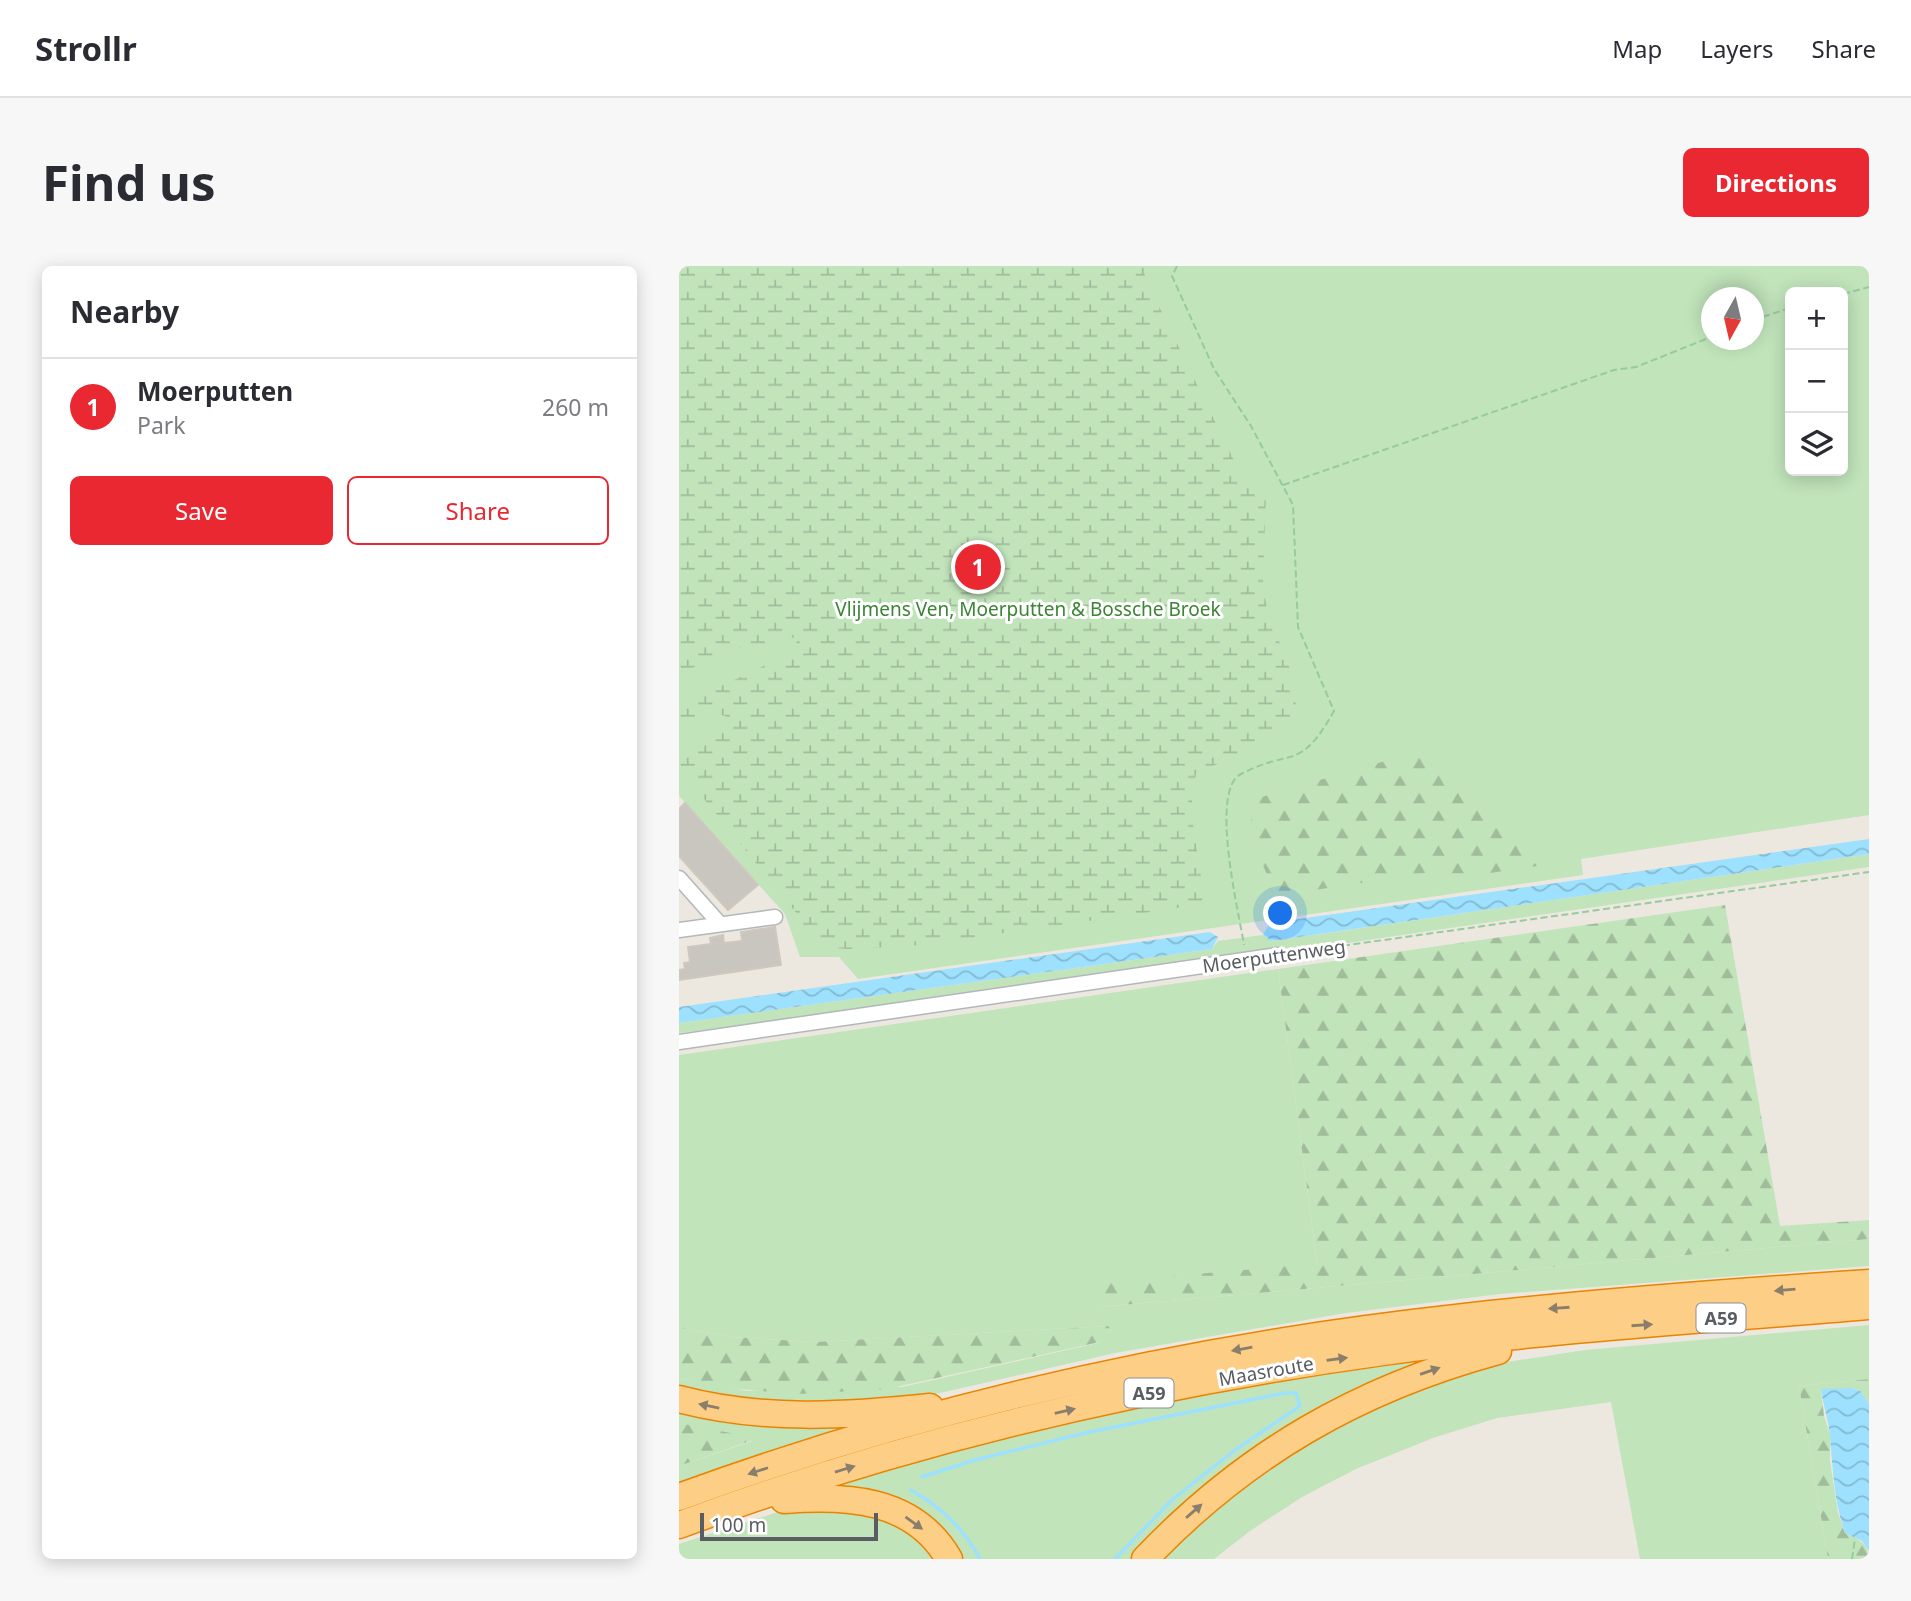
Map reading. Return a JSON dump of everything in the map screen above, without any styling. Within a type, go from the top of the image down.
[{"type":"highway","name":"Maasroute","points":[[679,1497],[834,1446],[1012,1397],[1169,1363],[1324,1335],[1491,1314],[1864,1282]]},
{"type":"highway","name":"Maasroute","points":[[679,1525],[846,1468],[956,1438],[1174,1388],[1370,1354],[1574,1330],[1869,1306]]},
{"type":"highway","name":"A59","points":[[1146,1559],[1174,1529],[1232,1479],[1296,1434],[1343,1408],[1433,1370],[1574,1330]]},
{"type":"highway","name":"A59","points":[[679,1399],[756,1414],[804,1416],[859,1414],[1012,1397]]},
{"type":"highway","name":"A59","points":[[734,1505],[819,1497],[873,1502],[910,1518],[928,1533],[949,1559]]},
{"type":"street","points":[[679,878],[720,924]]},
{"type":"street","points":[[679,930],[775,917]]},
{"type":"street","name":"Moerputtenweg","points":[[679,1042],[1278,955]]},
{"type":"path","points":[[1177,266],[1172,276],[1213,369],[1251,426],[1293,505],[1298,627],[1334,711],[1317,740],[1301,755],[1238,774],[1228,791],[1225,815],[1246,960]]},
{"type":"path","points":[[1848,293],[1869,287]]},
{"type":"path","points":[[1764,316],[1785,310]]},
{"type":"path","points":[[1282,486],[1614,370],[1636,367],[1701,341]]},
{"type":"path","name":"Moerputtenweg","points":[[1278,955],[1869,872]]},
{"type":"path","points":[[1852,1559],[1855,1539]]},
{"type":"green space","name":"Vlijmens Ven, Moerputten & Bossche Broek","points":[[679,266],[1869,266],[1869,815],[1581,859],[1583,875],[858,979],[839,957],[800,957],[785,914],[679,796]]},
{"type":"green space","points":[[679,266],[1144,266],[1145,278],[1244,481],[1266,493],[1263,584],[1268,617],[1288,661],[1296,705],[1289,728],[1270,742],[1196,773],[1191,810],[1205,904],[922,945],[848,949],[814,946],[798,915],[679,768],[679,754],[688,744],[729,725],[731,719],[711,714],[679,731],[679,706],[763,666],[791,649],[797,641],[792,637],[770,646],[726,648],[679,676]]},
{"type":"green space","points":[[1428,752],[1449,779],[1544,865],[1476,875],[1431,872],[1276,896],[1256,849],[1248,801],[1385,761]]},
{"type":"green space","points":[[1869,854],[1869,867],[989,995],[679,1033],[679,1023],[1212,949],[1218,941],[1263,935],[1272,941]]},
{"type":"green space","points":[[1725,905],[1780,1226],[1869,1220],[1869,1239],[1099,1307],[1097,1282],[1317,1264],[1278,969]]},
{"type":"green space","points":[[1278,969],[1317,1265],[1175,1276],[1100,1307],[1869,1239],[1869,1266],[1500,1294],[1346,1313],[1115,1353],[905,1401],[804,1407],[679,1391],[679,1378],[747,1391],[902,1387],[1098,1343],[1112,1331],[1108,1326],[814,1342],[733,1337],[679,1327],[679,1055]]},
{"type":"green space","points":[[1869,1325],[1869,1379],[1799,1386],[1828,1559],[1640,1559],[1611,1402],[1497,1418],[1433,1438],[1356,1469],[1302,1497],[1250,1531],[1214,1559],[1159,1559],[1196,1522],[1344,1416],[1468,1368],[1585,1350]]},
{"type":"green space","points":[[1108,1326],[1112,1331],[1109,1340],[887,1389],[797,1394],[726,1388],[679,1378],[679,1327],[733,1337],[814,1342]]},
{"type":"green space","points":[[1443,1359],[1422,1366],[1135,1559],[953,1559],[946,1547],[816,1491],[1008,1438],[1163,1401],[1283,1380]]},
{"type":"green space","points":[[1869,1379],[1869,1403],[1860,1391],[1852,1388],[1821,1390],[1824,1416],[1830,1435],[1830,1461],[1838,1513],[1845,1533],[1865,1545],[1869,1554],[1869,1559],[1828,1559],[1799,1386]]},
{"type":"green space","points":[[679,1404],[888,1417],[679,1483],[679,1466],[752,1441],[679,1423]]},
{"type":"green space","points":[[679,1423],[751,1437],[753,1440],[679,1466]]},
{"type":"green space","points":[[816,1508],[867,1516],[896,1526],[922,1545],[935,1559],[679,1559],[679,1544],[781,1511]]},
{"type":"water","points":[[1869,839],[1869,854],[1271,941],[1263,935],[1270,923]]},
{"type":"water","points":[[1210,932],[1218,937],[1212,949],[679,1023],[679,1007]]},
{"type":"water","points":[[1852,1388],[1860,1391],[1869,1403],[1869,1551],[1862,1541],[1845,1533],[1841,1521],[1821,1389]]},
{"type":"building","points":[[685,803],[758,885],[728,910],[679,856],[679,809]]},
{"type":"building","points":[[775,927],[781,965],[679,980],[679,970],[685,969],[684,963],[690,962],[688,947],[711,944],[710,938],[723,935],[724,943],[742,941],[741,932]]},
{"type":"waterway","points":[[922,1477],[975,1460],[1085,1433],[1296,1393],[1300,1406],[1235,1450],[1173,1499],[1115,1559]]},
{"type":"waterway","points":[[911,1490],[950,1519],[967,1538],[980,1559]]},
{"type":"place","name":"Moerputten","points":[[978,567]]}]
